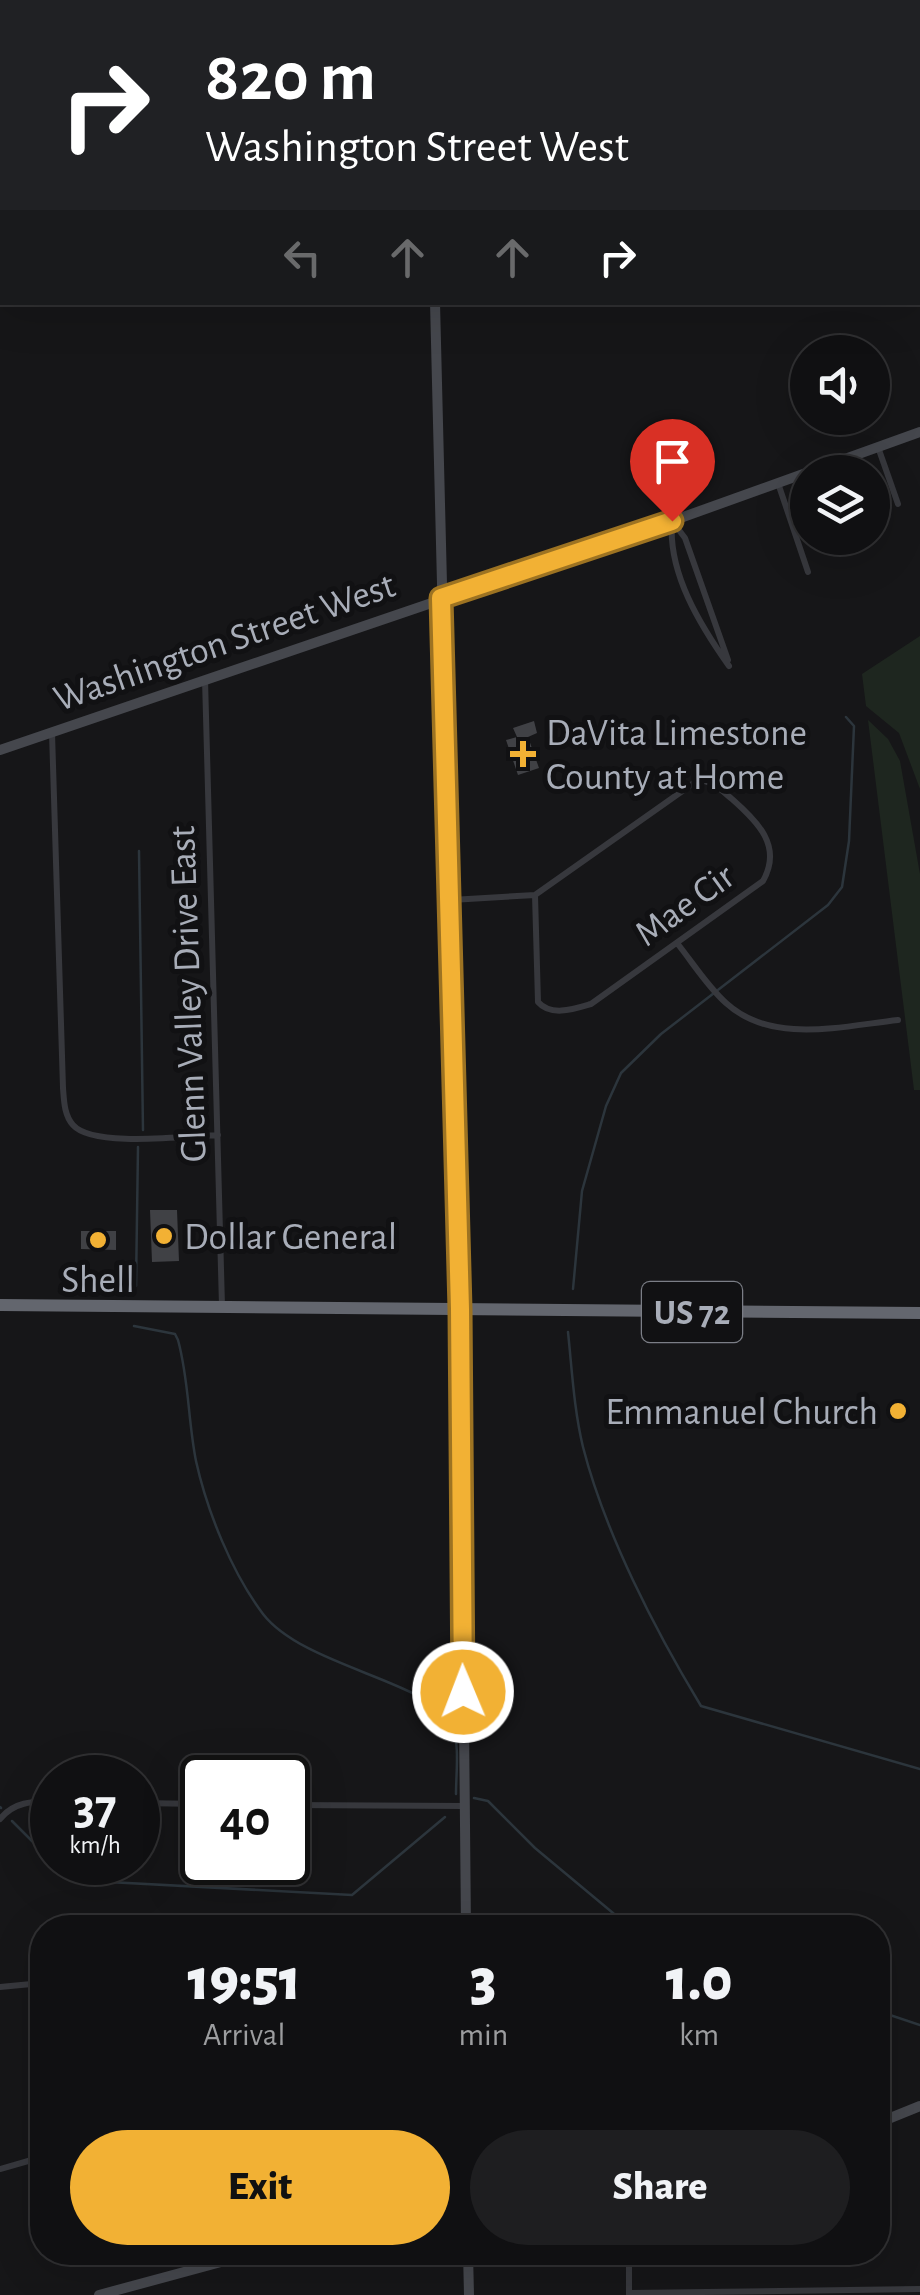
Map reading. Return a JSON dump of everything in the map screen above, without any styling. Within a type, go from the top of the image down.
[{"type":"highway","name":"US 72","points":[[0,1305],[920,1314]]},
{"type":"street","points":[[435,305],[460,1309],[466,1915]]},
{"type":"street","name":"Washington Street West","points":[[0,750],[672,521],[920,432]]},
{"type":"street","points":[[878,447],[898,504]]},
{"type":"street","points":[[778,483],[808,572]]},
{"type":"street","points":[[672,521],[685,538],[729,666],[686,593],[670,542],[672,521]]},
{"type":"street","name":"Glenn Valley Drive East","points":[[205,679],[222,1307]]},
{"type":"street","points":[[52,732],[63,1088],[69,1120],[75,1128],[97,1137],[218,1136]]},
{"type":"street","name":"Mae Cir","points":[[703,780],[760,823],[771,861],[763,881],[591,1004],[575,1009],[544,1008],[538,1002],[535,896],[689,783],[703,780]]},
{"type":"street","points":[[451,900],[535,896]]},
{"type":"street","points":[[677,943],[721,998],[746,1018],[779,1028],[813,1029],[898,1020]]},
{"type":"street","points":[[0,1819],[12,1808],[30,1802]]},
{"type":"street","points":[[310,1804],[465,1806]]},
{"type":"street","points":[[0,1987],[30,1984]]},
{"type":"street","points":[[890,2118],[920,2106]]},
{"type":"street","points":[[0,2169],[30,2160]]},
{"type":"street","points":[[99,2295],[210,2265]]},
{"type":"street","points":[[468,2265],[469,2295]]},
{"type":"street","points":[[629,2265],[629,2294],[920,2290]]},
{"type":"shaded area","points":[[920,636],[920,789],[899,733],[866,706],[862,674]]},
{"type":"shaded area","points":[[868,720],[888,739],[900,761],[920,874],[920,1090],[914,1090]]},
{"type":"building","name":"DaVita Limestone County at Home","points":[[534,721],[537,733],[528,737],[539,768],[518,775],[506,740],[517,737],[513,728]]},
{"type":"building","name":"Dollar General","points":[[150,1210],[177,1210],[179,1261],[152,1262]]},
{"type":"building","name":"Shell","points":[[81,1231],[116,1231],[116,1250],[81,1249]]},
{"type":"waterway","points":[[573,1289],[582,1191],[606,1106],[621,1073],[661,1034],[828,905],[842,887],[849,841],[854,726],[846,717]]},
{"type":"waterway","points":[[139,851],[143,1130]]},
{"type":"waterway","points":[[136,1286],[138,1147]]},
{"type":"waterway","points":[[134,1326],[175,1334],[178,1340],[201,1480],[222,1541],[263,1614],[307,1648],[394,1685],[440,1710],[454,1733],[456,1794]]},
{"type":"waterway","points":[[568,1332],[580,1433],[592,1480],[649,1613],[701,1706],[920,1769]]},
{"type":"waterway","points":[[474,1798],[488,1801],[535,1848],[615,1915]]},
{"type":"waterway","points":[[12,1821],[71,1880],[352,1895],[445,1817]]},
{"type":"waterway","points":[[890,2015],[920,2025]]},
{"type":"place","name":"DaVita Limestone County at Home","points":[[523,754]]},
{"type":"place","name":"Dollar General","points":[[164,1236]]},
{"type":"place","name":"Shell","points":[[98,1240]]},
{"type":"place","name":"Emmanuel Church","points":[[898,1411]]},
{"type":"route","points":[[463,1692],[460,1309],[441,598],[672,521]]}]
